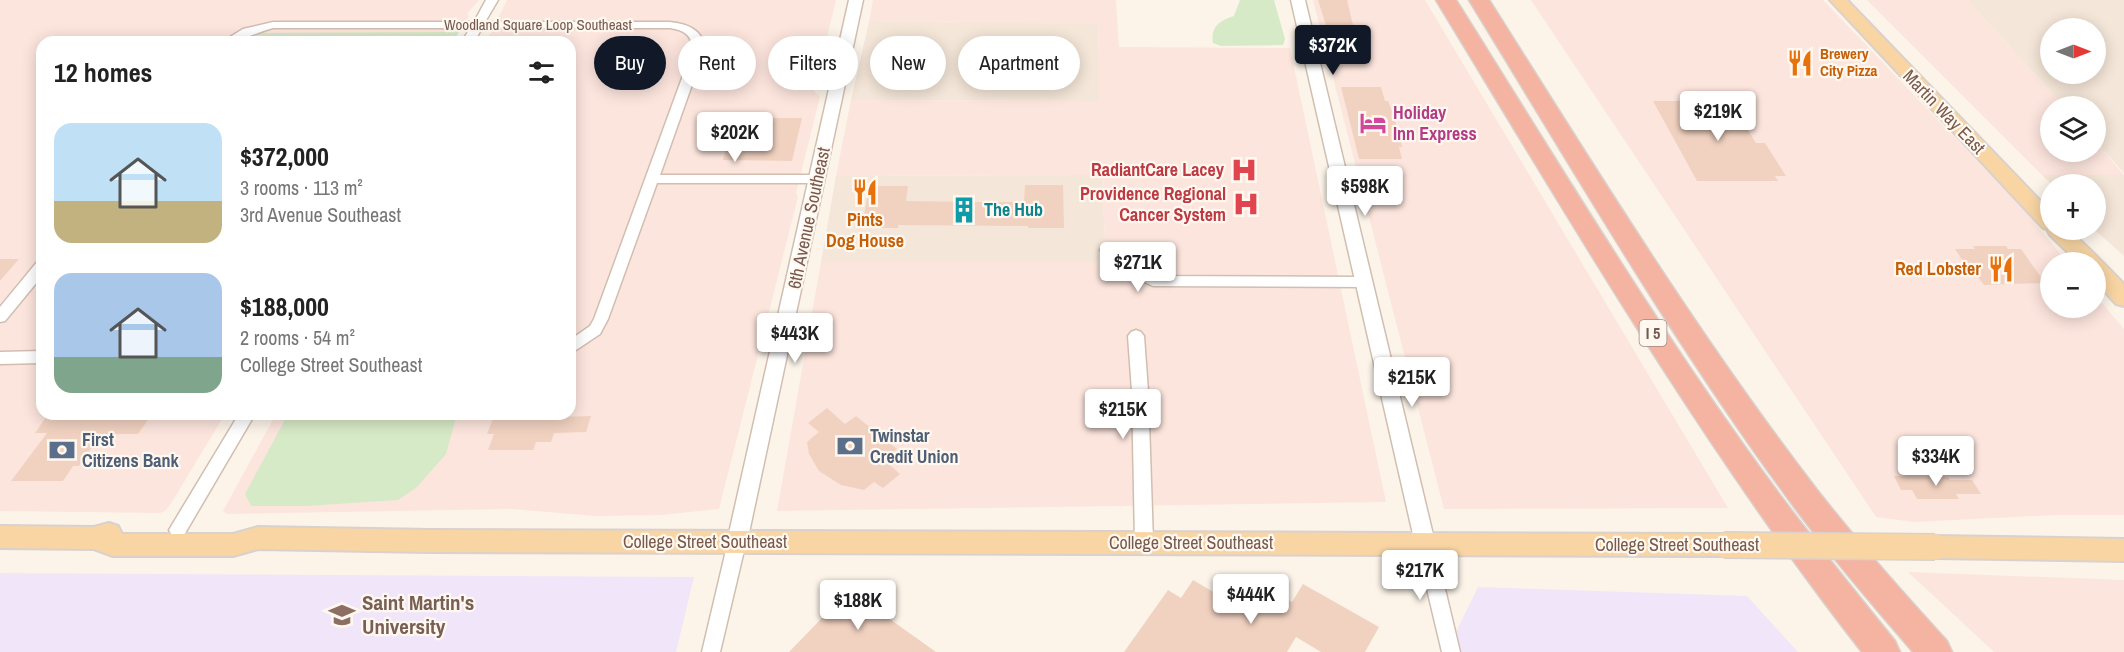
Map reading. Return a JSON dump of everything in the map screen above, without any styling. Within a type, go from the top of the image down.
[{"type":"highway","name":"I 5","points":[[1446,0],[1659,343],[1829,588],[1882,652]]},
{"type":"highway","name":"I 5","points":[[1479,0],[1693,340],[1772,454],[1864,574],[1935,652]]},
{"type":"highway","points":[[1864,574],[1951,652]]},
{"type":"main road","name":"Martin Way East","points":[[1838,0],[2040,212]]},
{"type":"main road","points":[[2067,240],[2080,252]]},
{"type":"main road","points":[[2106,278],[2118,291],[2124,308]]},
{"type":"main road","name":"College Street Southeast","points":[[0,537],[94,538],[123,530],[242,530],[258,538]]},
{"type":"main road","name":"College Street Southeast","points":[[94,538],[113,545],[233,545],[258,538],[737,542],[1425,543],[2124,550]]},
{"type":"street","points":[[471,36],[492,0]]},
{"type":"street","name":"6th Avenue Southeast","points":[[737,542],[856,0]]},
{"type":"street","points":[[1298,0],[1451,652]]},
{"type":"street","name":"Woodland Square Loop Southeast","points":[[238,36],[247,31],[273,25],[670,25],[693,32],[698,39],[699,48],[601,319],[595,330],[576,344]]},
{"type":"street","points":[[652,179],[817,179]]},
{"type":"street","points":[[1107,250],[1134,254],[1140,262],[1140,272],[1146,279],[1153,281],[1363,282]]},
{"type":"street","points":[[0,317],[36,273]]},
{"type":"street","points":[[1136,336],[1140,391],[1144,542]]},
{"type":"street","points":[[0,358],[36,357]]},
{"type":"street","points":[[178,530],[244,420]]},
{"type":"street","points":[[711,652],[737,542]]},
{"type":"shaded area","points":[[0,0],[479,0],[467,14],[469,16],[457,36],[36,36],[36,420],[221,420],[165,511],[160,513],[0,511]]},
{"type":"shaded area","points":[[507,0],[836,0],[827,36],[768,36],[768,90],[814,90],[820,97],[796,193],[798,197],[719,509],[661,515],[595,516],[511,509],[227,514],[223,511],[273,420],[576,420],[576,36],[489,36]]},
{"type":"shaded area","points":[[873,0],[1116,0],[1119,47],[1290,48],[1386,502],[777,511],[821,262],[1106,262],[1102,175],[836,176],[851,100],[1099,101],[1098,24],[869,22]]},
{"type":"shaded area","points":[[1313,0],[1425,0],[1728,508],[1444,509]]},
{"type":"shaded area","points":[[1531,0],[1823,0],[2026,212],[2040,229],[2040,240],[2049,240],[2059,252],[2040,252],[2040,318],[2106,318],[2106,308],[2124,329],[2124,515],[2056,515],[1914,522],[1876,517]]},
{"type":"shaded area","points":[[1867,0],[1967,0],[2040,80],[2040,84],[2044,84],[2055,96],[2040,96],[2040,162],[2106,162],[2106,154],[2124,175],[2041,174]]},
{"type":"shaded area","points":[[1967,0],[2124,0],[2124,173],[2106,153],[2106,96],[2055,96],[2044,84],[2106,84],[2106,18],[2040,18],[2040,80]]},
{"type":"shaded area","points":[[869,22],[1098,23],[1100,101],[851,100],[853,90],[858,90],[858,70]]},
{"type":"shaded area","points":[[1102,175],[1106,262],[821,262],[836,176]]},
{"type":"shaded area","points":[[2106,175],[2124,175],[2124,256],[2106,240]]},
{"type":"shaded area","points":[[1908,572],[2124,580],[2124,652],[1994,652]]},
{"type":"shaded area","name":"Saint Martin's University","points":[[0,573],[694,577],[676,652],[0,652]]},
{"type":"shaded area","points":[[1478,587],[1747,596],[1798,652],[1453,652],[1451,642]]},
{"type":"green space","points":[[1240,0],[1274,0],[1285,39],[1283,45],[1221,46],[1213,43],[1215,28],[1220,22],[1234,16]]},
{"type":"green space","points":[[459,32],[456,36],[256,36],[262,33]]},
{"type":"green space","points":[[285,420],[455,420],[446,454],[416,488],[398,500],[306,506],[251,506],[245,494]]},
{"type":"building","points":[[1318,0],[1347,0],[1356,38],[1330,38]]},
{"type":"building","name":"Holiday Inn Express","points":[[1341,87],[1381,87],[1385,101],[1388,101],[1394,116],[1402,147],[1399,147],[1402,159],[1359,159]]},
{"type":"building","points":[[1653,101],[1730,101],[1756,143],[1765,143],[1786,176],[1775,176],[1778,181],[1697,181]]},
{"type":"building","points":[[735,118],[802,118],[792,161],[723,160]]},
{"type":"building","name":"The Hub","points":[[1025,185],[1063,185],[1064,228],[898,225],[898,228],[862,228],[869,186],[908,186],[906,201],[1024,202]]},
{"type":"building","name":"Red Lobster","points":[[1973,246],[2006,246],[2008,249],[2021,249],[2040,276],[2040,283],[1984,285],[1977,276],[1969,276],[1961,264],[1965,264],[1955,249],[1975,249]]},
{"type":"building","points":[[0,259],[19,259],[0,281]]},
{"type":"building","name":"Twinstar Credit Union","points":[[827,408],[845,424],[856,416],[897,449],[884,460],[900,474],[883,488],[874,482],[864,490],[841,485],[819,471],[809,454],[807,442],[819,432],[808,423]]},
{"type":"building","points":[[576,416],[591,416],[586,432],[554,433],[551,442],[536,442],[533,450],[488,450],[494,434],[487,434],[493,420],[576,420]]},
{"type":"building","name":"First Citizens Bank","points":[[44,420],[148,420],[138,434],[101,434],[79,466],[73,466],[63,481],[11,481],[47,433],[35,433]]},
{"type":"building","points":[[1894,476],[1972,480],[1981,494],[1956,494],[1959,499],[1917,499],[1912,490],[1901,490]]},
{"type":"building","points":[[1193,580],[1251,614],[1268,588],[1292,602],[1303,584],[1379,627],[1365,652],[1321,652],[1296,637],[1287,652],[1124,652],[1168,590],[1181,598]]},
{"type":"building","points":[[849,590],[936,652],[789,652]]},
{"type":"place","name":"Brewery City Pizza","points":[[1800,63]]},
{"type":"place","name":"Holiday Inn Express","points":[[1373,123]]},
{"type":"place","name":"RadiantCare Lacey","points":[[1244,170]]},
{"type":"place","name":"Pints Dog House","points":[[865,192]]},
{"type":"place","name":"Providence Regional Cancer System","points":[[1246,204]]},
{"type":"place","name":"The Hub","points":[[964,210]]},
{"type":"place","name":"Red Lobster","points":[[2001,269]]},
{"type":"place","name":"Twinstar Credit Union","points":[[850,446]]},
{"type":"place","name":"First Citizens Bank","points":[[62,450]]},
{"type":"place","name":"Saint Martin's University","points":[[342,615]]}]
